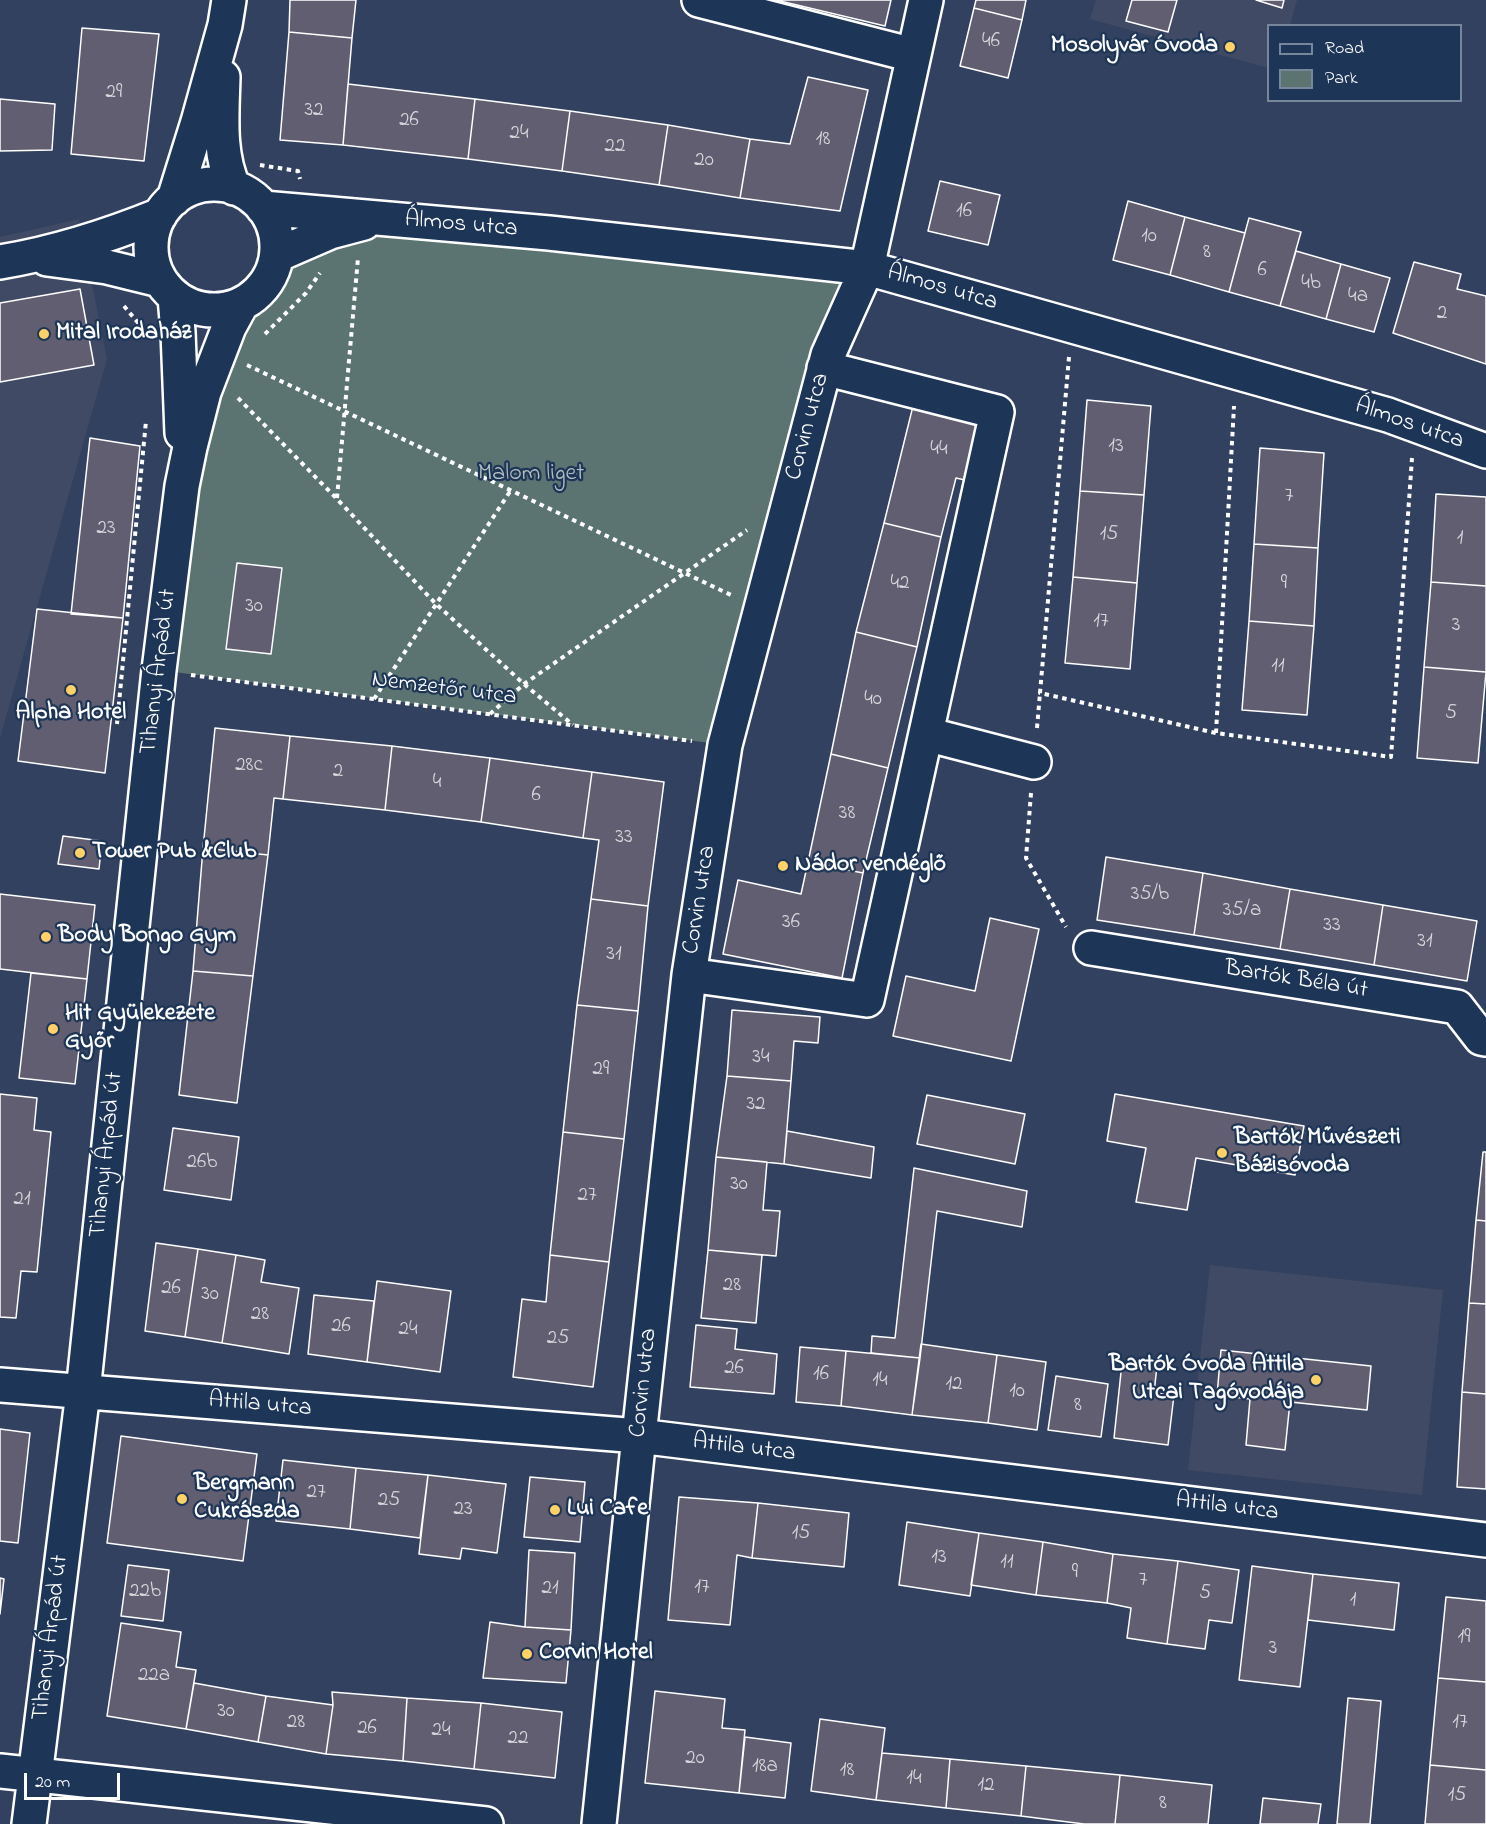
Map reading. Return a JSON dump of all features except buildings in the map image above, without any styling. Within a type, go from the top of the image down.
[{"type":"street","points":[[699,0],[913,55]]},
{"type":"street","name":"Corvin utca","points":[[599,1824],[689,975],[725,745],[824,368],[867,268],[926,0]]},
{"type":"street","name":"Tihanyi Árpád út","points":[[227,12],[223,149],[225,165],[234,188]]},
{"type":"street","name":"Tihanyi Árpád út","points":[[182,486],[182,396],[167,288],[153,264],[151,247],[153,231],[167,207],[195,133],[227,12]]},
{"type":"street","points":[[15,260],[98,238],[167,207],[193,188],[214,184],[234,188],[250,196],[263,208],[277,238],[277,255]]},
{"type":"street","name":"Álmos utca","points":[[263,208],[549,233],[867,268],[1388,415],[1486,451]]},
{"type":"street","name":"Álmos utca","points":[[277,255],[330,232],[380,219]]},
{"type":"street","name":"Tihanyi Árpád út","points":[[167,288],[190,305],[207,310],[224,310],[241,304],[258,293],[271,276],[277,255]]},
{"type":"street","points":[[15,260],[107,267],[167,288]]},
{"type":"street","name":"Tihanyi Árpád út","points":[[29,1824],[83,1392],[159,670],[182,486],[204,392],[219,349],[241,304]]},
{"type":"street","points":[[689,975],[867,1000],[997,411],[824,368]]},
{"type":"street","points":[[926,734],[1034,762]]},
{"type":"street","name":"Bartók Béla út","points":[[1092,948],[1457,1007],[1480,1038],[1486,1039]]},
{"type":"street","name":"Attila utca","points":[[0,1385],[639,1437],[1486,1540]]},
{"type":"street","points":[[0,1771],[486,1824]]},
{"type":"path","points":[[337,499],[359,248]]},
{"type":"path","points":[[107,267],[107,289],[147,333]]},
{"type":"path","points":[[1072,327],[1026,858],[1070,933],[1092,948]]},
{"type":"path","points":[[237,360],[761,610]]},
{"type":"path","points":[[1216,733],[1236,372]]},
{"type":"path","points":[[230,390],[436,604],[573,725]]},
{"type":"path","points":[[117,724],[147,415]]},
{"type":"path","points":[[1040,693],[1216,733],[1391,757],[1414,424]]},
{"type":"path","points":[[374,699],[511,490]]},
{"type":"path","points":[[489,714],[524,684],[789,502]]},
{"type":"path","name":"Nemzetőr utca","points":[[159,670],[725,745]]},
{"type":"shaded area","name":"Mosolyvár Óvoda","points":[[1096,0],[1297,0],[1290,24],[1267,24],[1267,68],[1090,19]]},
{"type":"shaded area","points":[[79,219],[107,359],[0,738],[0,237]]},
{"type":"shaded area","name":"Bartók Óvoda Attila Utcai Tagóvodája","points":[[1210,1265],[1443,1290],[1422,1495],[1188,1470]]},
{"type":"green space","name":"Malom liget","points":[[351,226],[867,268],[725,745],[159,670],[182,486],[250,299],[265,284],[275,265]]},
{"type":"place","name":"Mosolyvár Óvoda","points":[[1230,47]]},
{"type":"place","name":"Mital Irodaház","points":[[44,334]]},
{"type":"place","name":"Alpha Hotel","points":[[71,690]]},
{"type":"place","name":"Tower Pub &Club","points":[[80,853]]},
{"type":"place","name":"Nádor vendéglő","points":[[783,866]]},
{"type":"place","name":"Body Bongo Gym","points":[[46,937]]},
{"type":"place","name":"Hit Gyülekezete Győr","points":[[53,1029]]},
{"type":"place","name":"Bartók Művészeti Bázisóvoda","points":[[1222,1153]]},
{"type":"place","name":"Bartók Óvoda Attila Utcai Tagóvodája","points":[[1316,1380]]},
{"type":"place","name":"Bergmann Cukrászda","points":[[182,1499]]},
{"type":"place","name":"Lui Cafe","points":[[555,1510]]},
{"type":"place","name":"Corvin Hotel","points":[[527,1654]]}]
